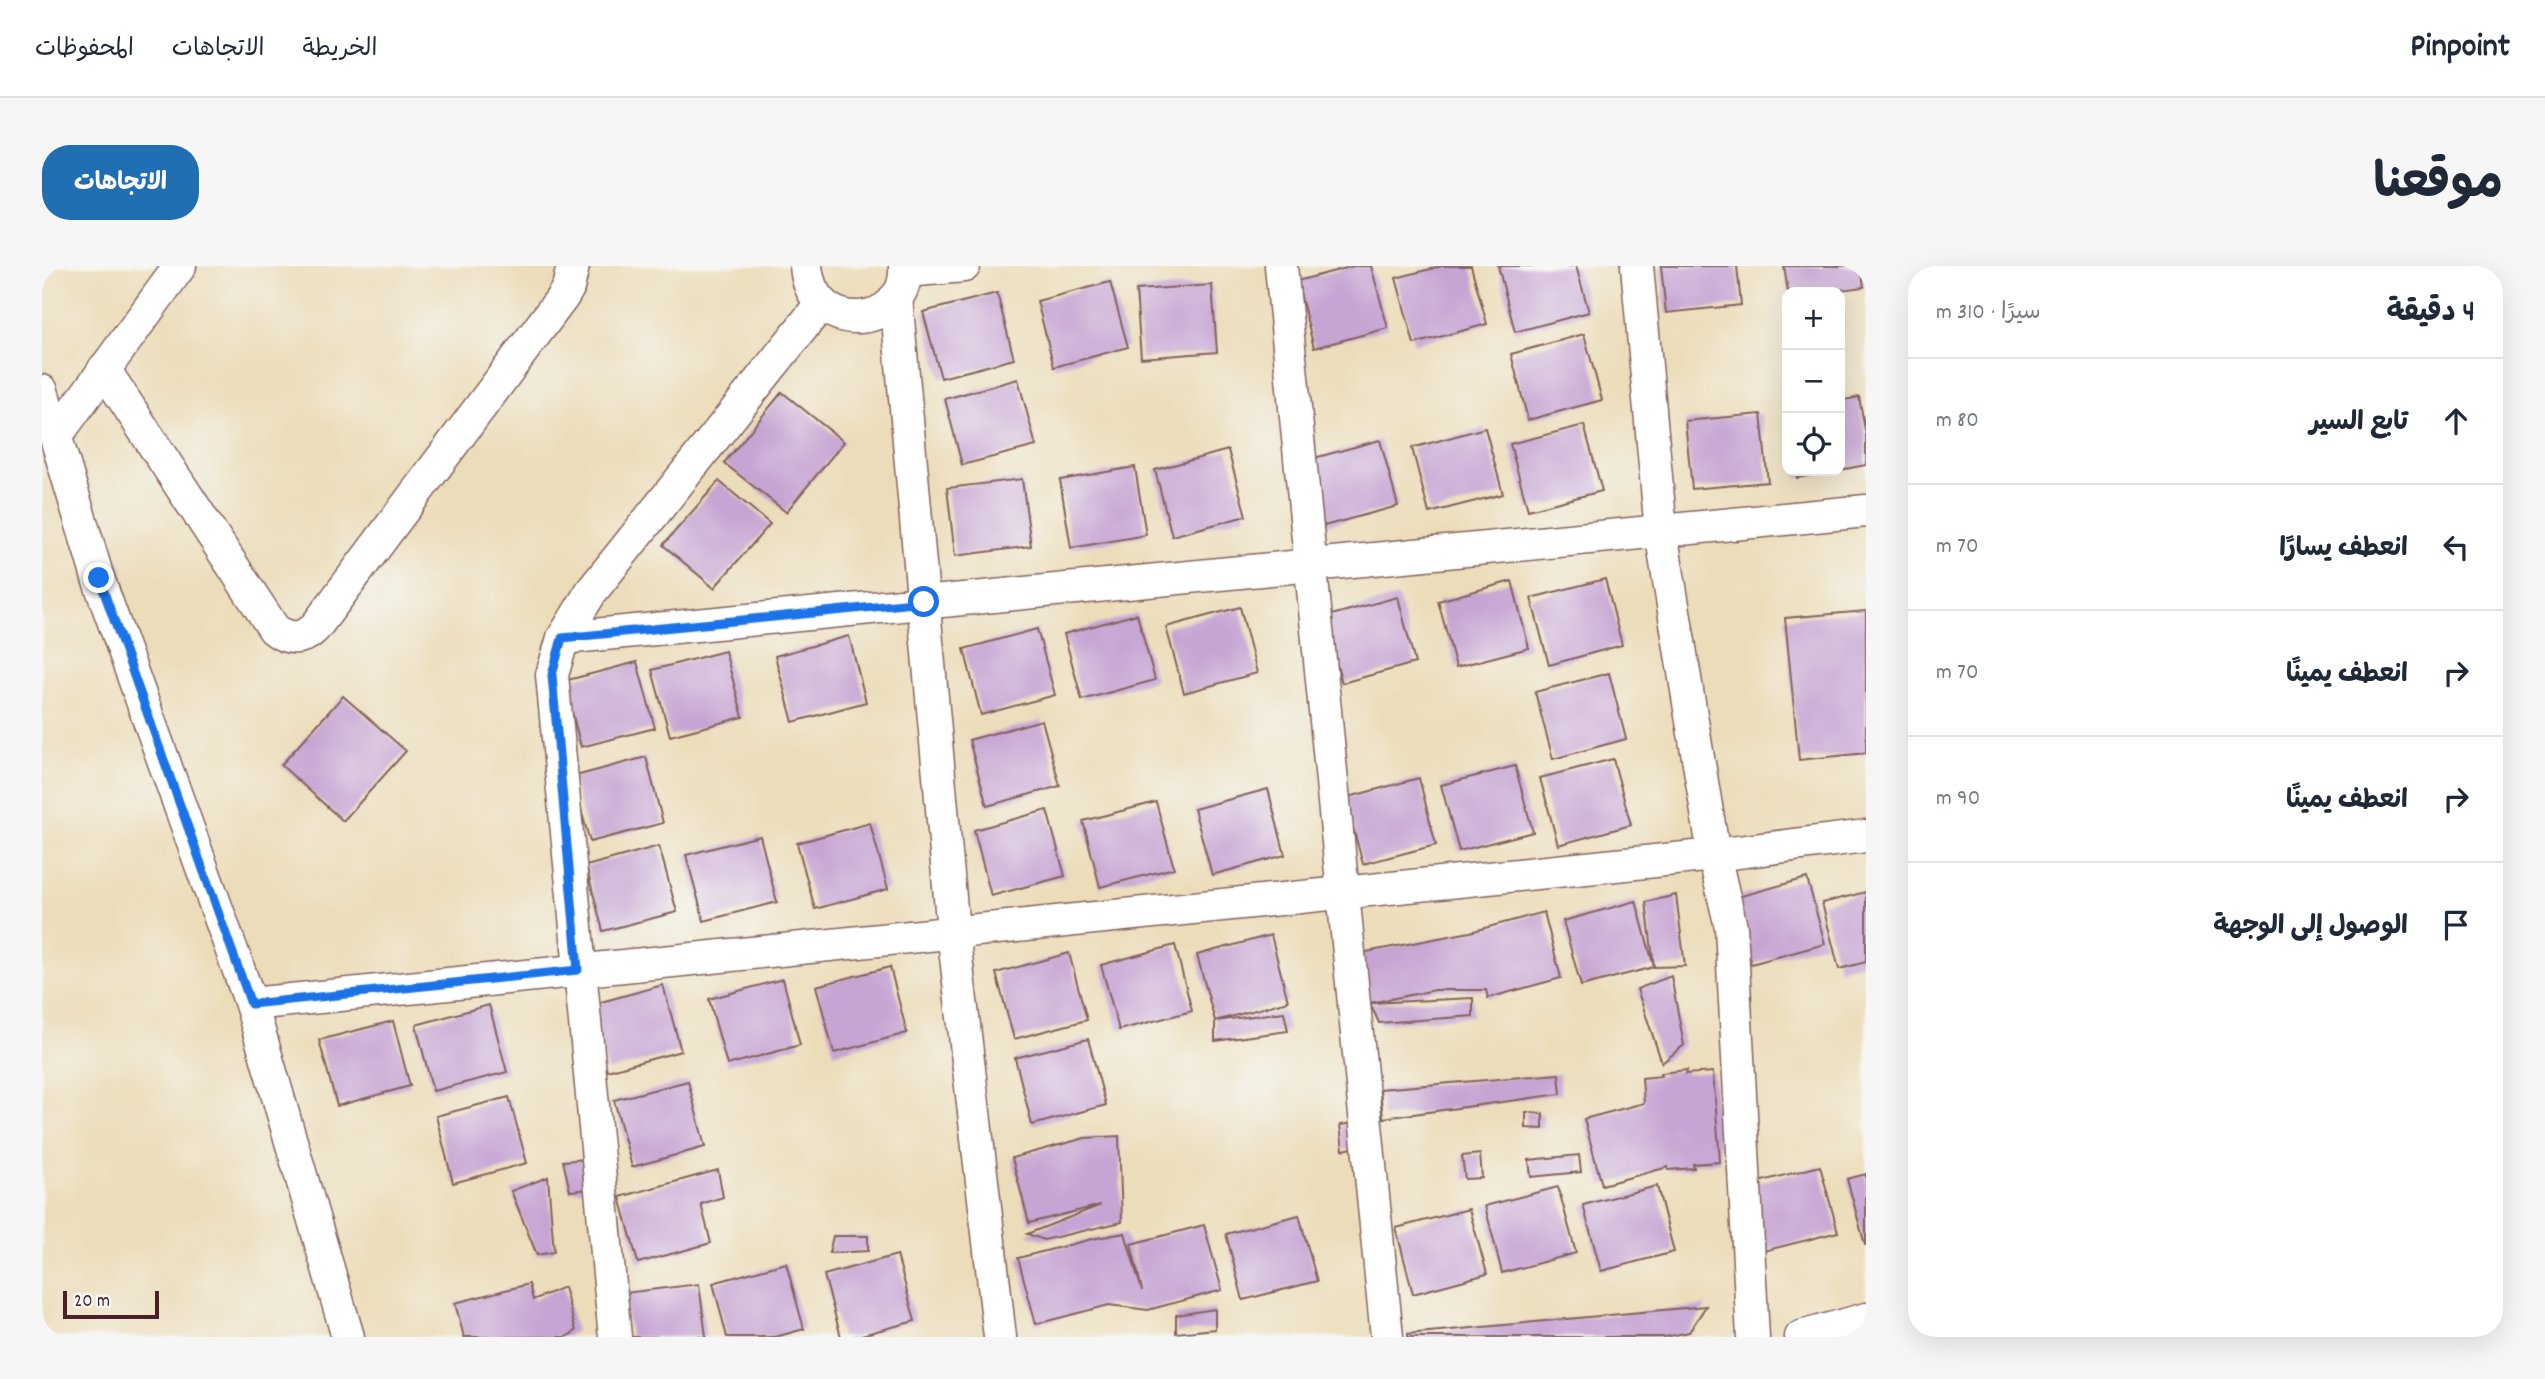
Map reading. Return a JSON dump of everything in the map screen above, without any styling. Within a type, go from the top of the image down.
[{"type":"street","points":[[56,436],[180,266]]},
{"type":"street","points":[[104,369],[274,629],[288,637],[296,638],[312,631],[562,298],[568,288],[573,266]]},
{"type":"street","points":[[902,278],[964,266]]},
{"type":"street","points":[[1281,266],[1387,1337]]},
{"type":"street","points":[[1637,266],[1661,532],[1714,855],[1731,927],[1753,1337]]},
{"type":"street","points":[[615,1337],[552,675],[562,638],[807,279],[832,312],[860,318],[874,315],[886,308],[902,278]]},
{"type":"street","points":[[902,278],[924,602],[953,931],[1000,1337]]},
{"type":"street","points":[[42,391],[99,578],[251,1004],[348,1337]]},
{"type":"street","points":[[562,638],[1866,511]]},
{"type":"street","points":[[251,1004],[1714,855],[1866,836]]},
{"type":"street","points":[[1801,1337],[1866,1319]]},
{"type":"building","points":[[1354,266],[1371,266],[1388,328],[1314,348],[1297,281]]},
{"type":"building","points":[[1442,266],[1471,266],[1487,324],[1414,344],[1396,278]]},
{"type":"building","points":[[1498,266],[1576,266],[1589,312],[1515,332]]},
{"type":"building","points":[[1661,266],[1737,266],[1741,305],[1666,313]]},
{"type":"building","points":[[1784,266],[1861,266],[1864,287],[1845,289],[1845,287],[1787,287]]},
{"type":"building","points":[[1110,282],[1128,347],[1054,367],[1037,301]]},
{"type":"building","points":[[1212,285],[1217,352],[1141,358],[1136,290]]},
{"type":"building","points":[[997,293],[1014,359],[941,378],[923,312]]},
{"type":"building","points":[[1584,334],[1602,400],[1528,420],[1511,354]]},
{"type":"building","points":[[1018,379],[1036,446],[962,465],[945,399]]},
{"type":"building","points":[[782,392],[844,442],[786,512],[724,463]]},
{"type":"building","points":[[1859,397],[1866,435],[1866,465],[1845,469],[1845,413],[1845,400]]},
{"type":"building","points":[[1761,414],[1768,482],[1692,489],[1685,421]]},
{"type":"building","points":[[1584,425],[1602,491],[1528,510],[1510,444]]},
{"type":"building","points":[[1485,428],[1503,494],[1429,513],[1412,448]]},
{"type":"building","points":[[1380,440],[1398,506],[1324,526],[1307,460]]},
{"type":"building","points":[[1228,450],[1246,516],[1172,536],[1155,470]]},
{"type":"building","points":[[1135,467],[1146,535],[1071,548],[1060,480]]},
{"type":"building","points":[[1022,479],[1031,546],[955,556],[947,488]]},
{"type":"building","points":[[719,481],[770,524],[714,588],[663,545]]},
{"type":"building","points":[[1605,579],[1622,645],[1549,665],[1531,598]]},
{"type":"building","points":[[1512,581],[1529,648],[1456,667],[1438,601]]},
{"type":"building","points":[[1398,597],[1415,663],[1342,683],[1324,617]]},
{"type":"building","points":[[1240,607],[1257,673],[1184,693],[1166,627]]},
{"type":"building","points":[[1866,611],[1866,753],[1799,760],[1785,618]]},
{"type":"building","points":[[1137,614],[1155,680],[1082,700],[1064,634]]},
{"type":"building","points":[[1037,629],[1055,695],[981,715],[964,649]]},
{"type":"building","points":[[849,636],[866,702],[793,722],[775,656]]},
{"type":"building","points":[[725,651],[743,717],[670,736],[652,670]]},
{"type":"building","points":[[637,662],[655,728],[581,747],[564,681]]},
{"type":"building","points":[[1609,673],[1626,739],[1553,759],[1535,692]]},
{"type":"building","points":[[343,696],[406,751],[343,821],[281,765]]},
{"type":"building","points":[[1042,720],[1060,786],[987,806],[969,740]]},
{"type":"building","points":[[646,757],[663,823],[590,842],[572,777]]},
{"type":"building","points":[[1613,759],[1631,825],[1558,845],[1540,778]]},
{"type":"building","points":[[1515,766],[1533,832],[1459,851],[1441,785]]},
{"type":"building","points":[[1419,778],[1436,845],[1363,864],[1345,798]]},
{"type":"building","points":[[1268,789],[1285,855],[1212,875],[1194,809]]},
{"type":"building","points":[[1156,802],[1174,868],[1100,887],[1083,821]]},
{"type":"building","points":[[1047,810],[1065,876],[991,896],[974,830]]},
{"type":"building","points":[[870,823],[888,889],[815,909],[797,843]]},
{"type":"building","points":[[760,836],[777,902],[704,921],[686,855]]},
{"type":"building","points":[[659,846],[677,912],[603,931],[586,866]]},
{"type":"building","points":[[1807,878],[1825,944],[1751,964],[1734,898]]},
{"type":"building","points":[[1866,892],[1866,962],[1839,969],[1822,903]]},
{"type":"building","points":[[1676,895],[1685,966],[1654,967],[1646,902]]},
{"type":"building","points":[[1636,901],[1654,967],[1581,986],[1563,921]]},
{"type":"building","points":[[1544,912],[1561,978],[1488,998],[1486,990],[1435,990],[1370,1003],[1361,953],[1470,932]]},
{"type":"building","points":[[1271,935],[1288,1001],[1215,1021],[1197,955]]},
{"type":"building","points":[[1175,945],[1192,1011],[1119,1030],[1101,965]]},
{"type":"building","points":[[1069,953],[1087,1020],[1014,1039],[996,973]]},
{"type":"building","points":[[890,967],[907,1033],[834,1053],[816,986]]},
{"type":"building","points":[[1671,976],[1684,1045],[1662,1063],[1637,989]]},
{"type":"building","points":[[783,979],[800,1045],[727,1065],[709,999]]},
{"type":"building","points":[[663,985],[681,1051],[607,1071],[590,1005]]},
{"type":"building","points":[[1473,998],[1473,1016],[1379,1023],[1370,1003]]},
{"type":"building","points":[[489,1005],[507,1072],[433,1091],[416,1025]]},
{"type":"building","points":[[1284,1012],[1288,1031],[1215,1041],[1215,1021]]},
{"type":"building","points":[[393,1021],[410,1086],[337,1106],[319,1040]]},
{"type":"building","points":[[1088,1039],[1106,1105],[1032,1125],[1015,1058]]},
{"type":"building","points":[[1687,1070],[1686,1074],[1713,1072],[1720,1162],[1693,1164],[1694,1168],[1668,1170],[1668,1167],[1602,1185],[1584,1119],[1644,1103],[1642,1078]]},
{"type":"building","points":[[1559,1074],[1561,1094],[1383,1118],[1380,1089]]},
{"type":"building","points":[[688,1081],[705,1147],[632,1167],[614,1100]]},
{"type":"building","points":[[509,1097],[527,1163],[453,1183],[436,1116]]},
{"type":"building","points":[[1526,1112],[1543,1114],[1543,1129],[1526,1128]]},
{"type":"building","points":[[1354,1123],[1358,1147],[1343,1150],[1340,1125]]},
{"type":"building","points":[[1119,1136],[1122,1222],[1044,1240],[1027,1234],[1101,1205],[1029,1223],[1012,1158],[1085,1138]]},
{"type":"building","points":[[1480,1154],[1482,1178],[1465,1179],[1462,1156]]},
{"type":"building","points":[[1579,1155],[1581,1172],[1531,1177],[1529,1160]]},
{"type":"building","points":[[588,1159],[590,1189],[570,1191],[563,1161]]},
{"type":"building","points":[[1820,1166],[1838,1232],[1764,1251],[1747,1185]]},
{"type":"building","points":[[718,1170],[723,1197],[701,1204],[711,1243],[638,1263],[620,1197]]},
{"type":"building","points":[[1866,1174],[1866,1245],[1865,1245],[1847,1179]]},
{"type":"building","points":[[548,1177],[554,1252],[537,1255],[511,1191]]},
{"type":"building","points":[[1657,1186],[1674,1252],[1601,1271],[1583,1205]]},
{"type":"building","points":[[1558,1187],[1576,1253],[1502,1273],[1485,1206]]},
{"type":"building","points":[[1469,1209],[1487,1274],[1413,1294],[1396,1228]]},
{"type":"building","points":[[1299,1215],[1317,1281],[1243,1300],[1226,1234]]},
{"type":"building","points":[[1204,1225],[1222,1290],[1148,1310],[1109,1305],[1036,1324],[1018,1258],[1125,1233],[1142,1291],[1131,1244]]},
{"type":"building","points":[[833,1236],[868,1236],[868,1251],[829,1253]]},
{"type":"building","points":[[897,1255],[915,1321],[854,1337],[841,1337],[824,1275]]},
{"type":"building","points":[[786,1263],[804,1329],[775,1337],[727,1337],[713,1283]]},
{"type":"building","points":[[529,1284],[533,1300],[564,1287],[576,1331],[566,1337],[464,1337],[455,1303]]},
{"type":"building","points":[[699,1284],[706,1337],[630,1337],[624,1293]]},
{"type":"building","points":[[1706,1306],[1689,1332],[1665,1337],[1408,1337],[1408,1334]]},
{"type":"building","points":[[1215,1309],[1215,1329],[1176,1333],[1176,1315]]},
{"type":"route","points":[[99,578],[251,1004],[578,970],[552,675],[562,638],[924,602]]}]
